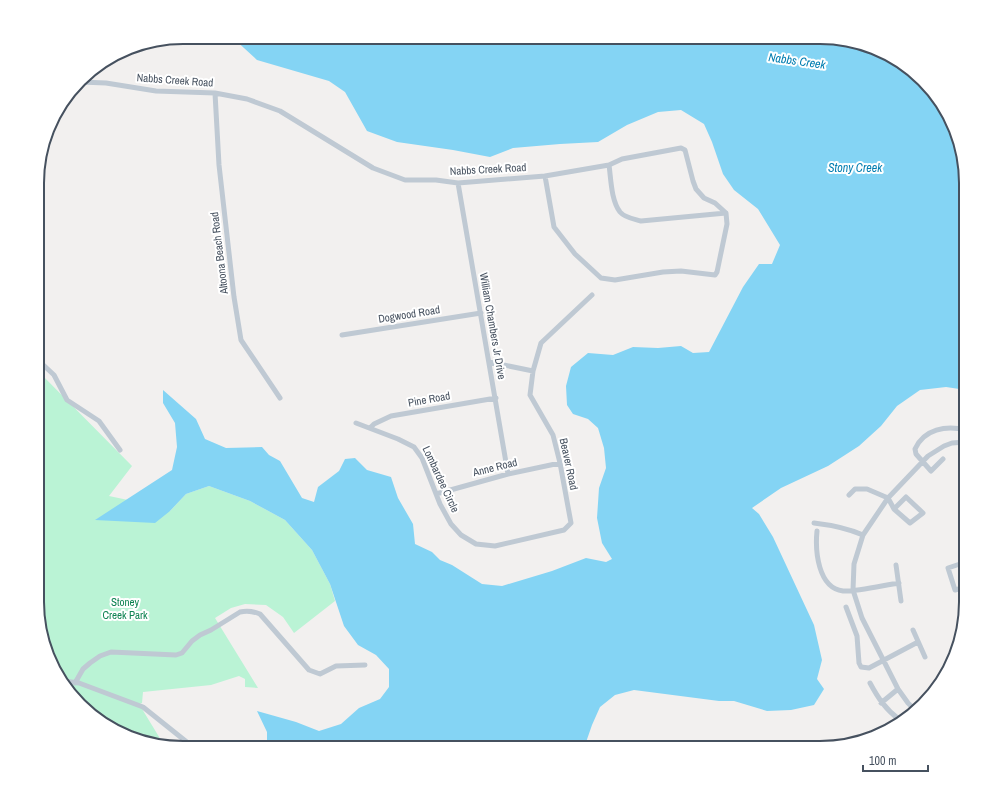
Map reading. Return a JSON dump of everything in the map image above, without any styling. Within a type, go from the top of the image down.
[{"type":"street","name":"Nabbs Creek Road","points":[[88,82],[106,83],[156,91],[215,93],[247,99],[280,111],[373,168],[405,180],[436,180],[458,183],[545,176],[609,165],[622,159],[681,148],[685,150],[696,190],[704,198],[715,203],[726,213]]},
{"type":"street","name":"Altoona Beach Road","points":[[215,93],[219,165],[234,297],[241,340],[280,398]]},
{"type":"street","points":[[545,176],[554,227],[575,254],[600,278],[614,280],[663,272],[681,271],[714,275],[718,272],[728,224],[726,213],[641,221],[629,218],[620,212],[615,200],[609,165]]},
{"type":"street","name":"William Chambers Jr Drive","points":[[458,183],[480,313],[490,362],[508,474]]},
{"type":"street","name":"Beaver Road","points":[[571,523],[560,463],[553,435],[530,396],[534,370],[541,343],[592,295]]},
{"type":"street","name":"Dogwood Road","points":[[342,335],[480,313]]},
{"type":"street","points":[[490,362],[534,370]]},
{"type":"street","points":[[44,366],[54,375],[67,400],[99,421],[120,450]]},
{"type":"street","name":"Pine Road","points":[[370,428],[374,424],[391,416],[496,398]]},
{"type":"street","name":"Lombardee Circle","points":[[356,423],[398,438],[414,447],[422,458],[436,494],[451,524],[461,535],[476,544],[495,546],[564,530],[571,523]]},
{"type":"street","points":[[943,458],[931,471],[916,454],[915,449],[917,443],[935,430],[955,427],[959,428]]},
{"type":"street","points":[[911,706],[898,690],[862,618],[853,590],[854,564],[863,535],[888,498],[928,456],[944,446],[959,442]]},
{"type":"street","name":"Anne Road","points":[[436,494],[508,474],[560,463]]},
{"type":"street","points":[[849,495],[855,490],[868,489],[888,498],[894,509],[910,523],[923,513],[906,498],[894,509]]},
{"type":"street","points":[[814,523],[827,524],[863,535]]},
{"type":"street","points":[[817,531],[818,562],[822,574],[831,587],[843,591],[899,583]]},
{"type":"street","points":[[959,564],[948,568],[955,590],[959,589]]},
{"type":"street","points":[[896,565],[901,601]]},
{"type":"street","points":[[846,607],[857,636],[860,667],[869,668],[918,642]]},
{"type":"street","points":[[75,683],[83,669],[90,662],[100,656],[111,652],[176,655],[182,653],[192,641],[200,635],[246,610],[260,614],[309,670],[320,674],[336,666],[365,665]]},
{"type":"street","points":[[913,630],[925,657]]},
{"type":"street","points":[[70,682],[143,707],[186,741]]},
{"type":"street","points":[[870,683],[882,703],[890,713],[897,718]]},
{"type":"street","points":[[882,703],[898,690]]},
{"type":"green space","name":"Stoney Creek Park","points":[[44,377],[132,466],[109,496],[128,500],[96,520],[170,511],[186,494],[209,486],[250,501],[285,520],[312,550],[330,584],[335,601],[294,633],[283,617],[266,605],[245,604],[231,608],[215,618],[258,688],[245,687],[245,679],[239,676],[211,685],[143,692],[142,703],[139,704],[160,739],[147,736],[122,727],[106,718],[91,706],[67,679],[58,663],[49,638],[44,611]]},
{"type":"water","name":"Stony Creek","points":[[240,44],[829,44],[856,49],[873,55],[904,73],[924,91],[936,106],[945,122],[954,147],[958,165],[959,389],[946,387],[920,390],[897,406],[881,426],[859,446],[828,466],[781,488],[752,508],[759,514],[773,537],[814,625],[822,660],[817,679],[824,689],[814,705],[791,710],[767,711],[734,701],[719,701],[634,690],[615,695],[600,707],[586,741],[267,741],[267,732],[257,711],[296,722],[319,731],[341,724],[359,708],[380,699],[389,687],[389,669],[376,655],[358,645],[344,626],[330,584],[312,550],[285,520],[250,501],[209,486],[186,494],[170,511],[155,523],[95,520],[172,470],[177,447],[175,423],[163,403],[163,390],[196,419],[205,439],[226,448],[262,447],[269,455],[280,461],[302,498],[314,502],[318,487],[339,471],[345,459],[355,458],[367,470],[391,477],[398,498],[413,524],[415,544],[432,552],[440,560],[452,565],[482,584],[502,586],[552,571],[586,558],[606,562],[612,559],[602,543],[597,518],[599,488],[606,468],[604,448],[598,428],[588,419],[573,414],[567,405],[566,386],[571,367],[588,353],[613,355],[633,347],[658,348],[681,346],[693,353],[709,352],[743,287],[759,264],[772,264],[780,245],[758,209],[734,190],[723,174],[704,124],[681,110],[658,112],[627,125],[598,142],[513,148],[490,157],[397,142],[367,131],[345,92],[329,81],[257,60]]},
{"type":"water label","name":"Nabbs Creek","points":[[797,61]]}]
